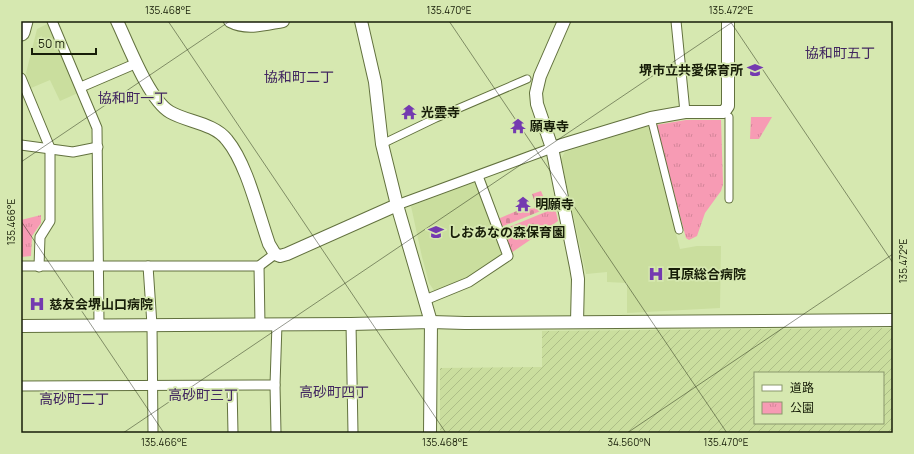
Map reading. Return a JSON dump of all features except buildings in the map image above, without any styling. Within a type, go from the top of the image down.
[{"type":"highway","points":[[21,32],[24,21]]},
{"type":"street","points":[[52,21],[97,128],[99,326]]},
{"type":"street","points":[[117,21],[146,83],[164,108],[176,116],[207,126],[226,138],[241,164],[269,244],[275,254],[280,256],[299,250],[397,205],[552,148],[651,118],[685,112],[719,113],[727,108],[728,21]]},
{"type":"street","points":[[230,21],[242,26],[254,26],[283,21]]},
{"type":"street","points":[[361,21],[374,82],[378,125],[382,144],[397,205],[431,322],[430,433]]},
{"type":"street","points":[[564,21],[537,84],[537,104],[552,148],[578,279],[577,322]]},
{"type":"street","points":[[676,21],[685,112]]},
{"type":"street","points":[[81,87],[137,63]]},
{"type":"street","points":[[21,78],[48,140],[50,148],[50,221],[40,238],[39,267]]},
{"type":"street","points":[[382,144],[436,118],[527,80]]},
{"type":"street","points":[[729,117],[729,199]]},
{"type":"street","points":[[651,118],[679,230]]},
{"type":"street","points":[[21,145],[73,152],[98,147]]},
{"type":"street","points":[[424,300],[469,282],[508,256],[478,176]]},
{"type":"street","points":[[21,266],[259,266],[275,254]]},
{"type":"street","points":[[148,266],[152,325],[153,433]]},
{"type":"street","points":[[259,266],[260,325]]},
{"type":"street","points":[[21,326],[893,320]]},
{"type":"street","points":[[276,433],[275,385],[277,324]]},
{"type":"street","points":[[351,324],[353,433]]},
{"type":"street","points":[[21,386],[275,385]]},
{"type":"street","points":[[232,386],[233,433]]},
{"type":"shaded area","points":[[47,24],[50,26],[78,93],[60,101],[50,80],[31,88],[26,73],[37,29]]},
{"type":"shaded area","points":[[648,126],[680,249],[697,246],[721,246],[720,308],[627,313],[627,283],[607,282],[607,272],[586,274],[561,159],[565,152]]},
{"type":"shaded area","points":[[477,181],[504,253],[502,258],[469,280],[435,292],[429,283],[411,206]]},
{"type":"shaded area","points":[[893,328],[893,433],[440,433],[440,368],[542,367],[542,331]]},
{"type":"green space","points":[[751,117],[772,117],[759,139],[750,139]]},
{"type":"green space","points":[[686,120],[721,120],[723,184],[721,191],[705,213],[697,236],[689,240],[686,238],[656,125]]},
{"type":"green space","points":[[541,191],[548,208],[501,227],[498,219],[519,210],[520,213],[536,206],[532,194]]},
{"type":"green space","points":[[555,208],[558,221],[511,253],[502,230]]},
{"type":"green space","points":[[41,215],[41,223],[32,236],[31,256],[21,257],[21,220]]},
{"type":"place","name":"堺市立共愛保育所","points":[[755,70]]},
{"type":"place","name":"光雲寺","points":[[409,112]]},
{"type":"place","name":"願専寺","points":[[518,126]]},
{"type":"place","name":"明願寺","points":[[523,204]]},
{"type":"place","name":"しおあなの森保育園","points":[[436,232]]},
{"type":"place","name":"耳原総合病院","points":[[656,274]]},
{"type":"place","name":"慈友会堺山口病院","points":[[37,304]]},
{"type":"district","name":"協和町五丁","points":[[840,53]]},
{"type":"district","name":"協和町二丁","points":[[299,77]]},
{"type":"district","name":"協和町一丁","points":[[133,98]]},
{"type":"district","name":"高砂町四丁","points":[[334,392]]},
{"type":"district","name":"高砂町三丁","points":[[203,395]]},
{"type":"district","name":"高砂町二丁","points":[[74,399]]}]
